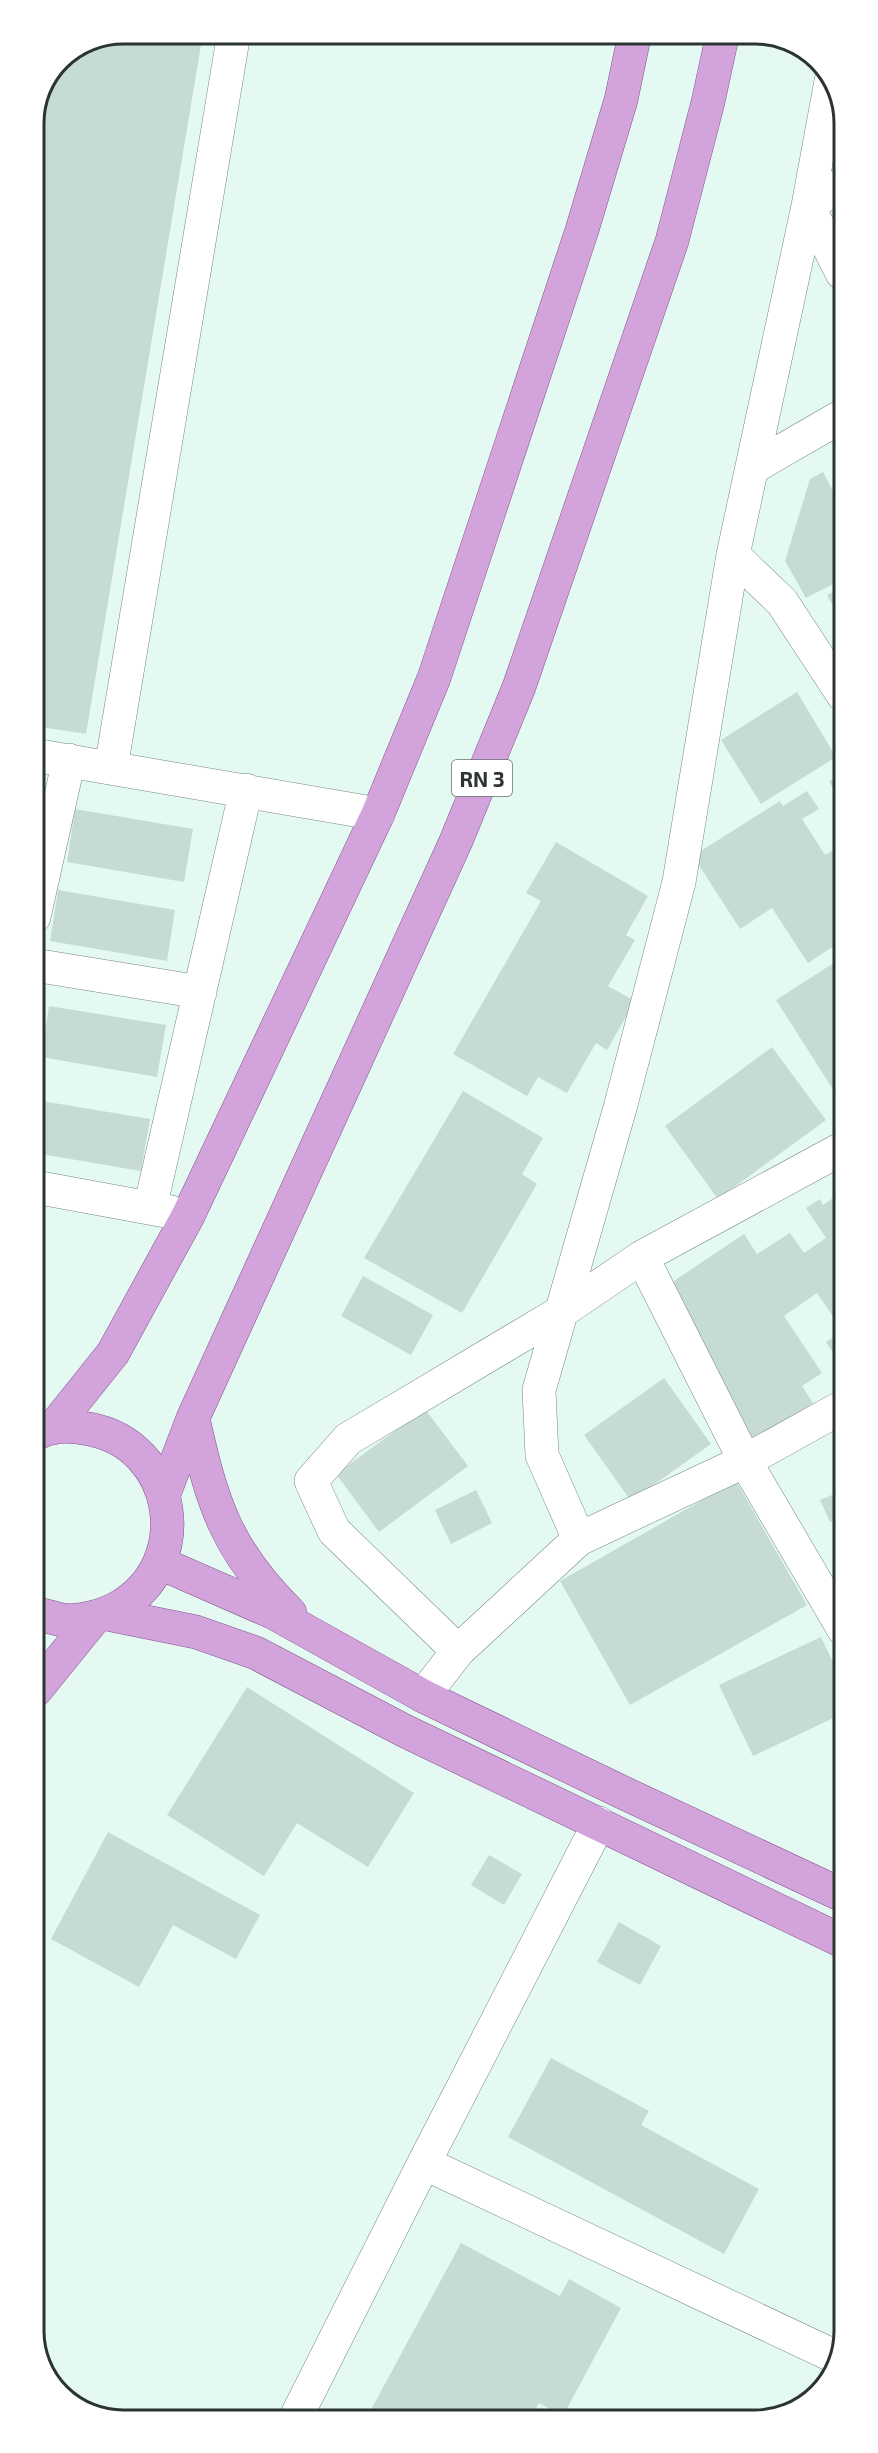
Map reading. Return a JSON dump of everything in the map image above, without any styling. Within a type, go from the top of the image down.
[{"type":"main road","points":[[44,1428],[113,1353],[188,1216],[378,814],[434,678],[578,242],[621,100],[633,44]]},
{"type":"main road","name":"RN 3","points":[[164,1494],[193,1418],[456,842],[519,687],[672,240],[721,44]]},
{"type":"main road","points":[[193,1418],[205,1471],[220,1516],[240,1556],[264,1588],[308,1631]]},
{"type":"main road","points":[[44,1430],[76,1426],[99,1431],[121,1440],[140,1454],[154,1473],[164,1494],[168,1518],[166,1541],[160,1563],[147,1584],[129,1601],[101,1616],[44,1681]]},
{"type":"main road","points":[[160,1563],[237,1595],[308,1631],[423,1696],[834,1891]]},
{"type":"main road","points":[[44,1615],[63,1620],[101,1616],[196,1632],[256,1653],[405,1731],[834,1937]]},
{"type":"street","points":[[111,768],[232,44]]},
{"type":"street","points":[[579,1539],[542,1455],[539,1390],[620,1108],[679,882],[733,555],[808,206],[829,94]]},
{"type":"street","points":[[808,206],[834,189]]},
{"type":"street","points":[[808,206],[834,257]]},
{"type":"street","points":[[752,468],[834,421]]},
{"type":"street","points":[[733,555],[782,602],[834,681]]},
{"type":"street","points":[[44,756],[378,814]]},
{"type":"street","points":[[44,871],[69,760]]},
{"type":"street","points":[[150,1208],[246,790]]},
{"type":"street","points":[[44,967],[200,992]]},
{"type":"street","points":[[458,1651],[334,1531],[311,1481],[348,1439],[561,1312],[642,1257],[834,1153]]},
{"type":"street","points":[[44,1189],[188,1216]]},
{"type":"street","points":[[642,1257],[745,1461],[834,1613]]},
{"type":"street","points":[[423,1696],[458,1651],[579,1539],[745,1461],[834,1412]]},
{"type":"street","points":[[300,2409],[599,1823]]},
{"type":"street","points":[[424,2163],[830,2354]]},
{"type":"building","points":[[123,44],[201,44],[86,734],[44,728],[44,117],[46,102],[60,74],[70,63],[92,50],[107,45]]},
{"type":"building","points":[[834,225],[834,235],[829,229]]},
{"type":"building","points":[[823,472],[834,493],[834,584],[806,598],[785,561],[810,479]]},
{"type":"building","points":[[834,592],[834,608],[827,595]]},
{"type":"building","points":[[797,692],[834,754],[834,758],[761,804],[721,740]]},
{"type":"building","points":[[834,778],[834,791],[829,781]]},
{"type":"building","points":[[807,791],[819,809],[802,819],[825,855],[834,850],[834,946],[808,963],[772,908],[740,929],[693,856],[780,801],[783,806]]},
{"type":"building","points":[[75,809],[193,829],[184,882],[67,862]]},
{"type":"building","points":[[556,842],[648,896],[626,935],[635,940],[608,986],[635,1001],[607,1050],[596,1043],[567,1093],[538,1077],[527,1096],[453,1054],[541,901],[526,893]]},
{"type":"building","points":[[58,890],[175,910],[167,961],[50,941]]},
{"type":"building","points":[[834,963],[834,1091],[776,1000]]},
{"type":"building","points":[[49,1006],[166,1025],[157,1077],[44,1058],[44,1038]]},
{"type":"building","points":[[772,1047],[826,1120],[718,1199],[665,1126]]},
{"type":"building","points":[[463,1091],[543,1138],[522,1174],[537,1184],[462,1313],[364,1258]]},
{"type":"building","points":[[44,1101],[150,1119],[141,1171],[44,1155]]},
{"type":"building","points":[[834,1197],[834,1318],[817,1293],[784,1316],[822,1373],[802,1386],[813,1403],[746,1447],[647,1299],[744,1234],[757,1254],[790,1233],[804,1253],[826,1238],[806,1208],[820,1199],[823,1205]]},
{"type":"building","points":[[363,1276],[433,1315],[411,1355],[341,1316]]},
{"type":"building","points":[[834,1337],[834,1354],[826,1342]]},
{"type":"building","points":[[664,1378],[711,1444],[631,1501],[584,1435]]},
{"type":"building","points":[[425,1409],[468,1466],[379,1532],[336,1474]]},
{"type":"building","points":[[736,1481],[807,1605],[630,1705],[560,1581]]},
{"type":"building","points":[[476,1490],[492,1523],[451,1544],[435,1510]]},
{"type":"building","points":[[834,1494],[834,1521],[830,1522],[820,1500]]},
{"type":"building","points":[[821,1637],[834,1664],[834,1718],[753,1756],[719,1685]]},
{"type":"building","points":[[247,1687],[414,1793],[368,1867],[297,1823],[264,1876],[167,1815]]},
{"type":"building","points":[[108,1832],[260,1915],[236,1959],[173,1925],[139,1987],[51,1939]]},
{"type":"building","points":[[489,1855],[522,1874],[504,1905],[471,1885]]},
{"type":"building","points":[[619,1922],[661,1946],[640,1985],[597,1962]]},
{"type":"building","points":[[551,2058],[649,2111],[641,2125],[759,2189],[724,2254],[508,2137]]},
{"type":"building","points":[[461,2243],[560,2296],[569,2279],[621,2308],[566,2410],[551,2410],[539,2403],[535,2410],[371,2409]]}]
